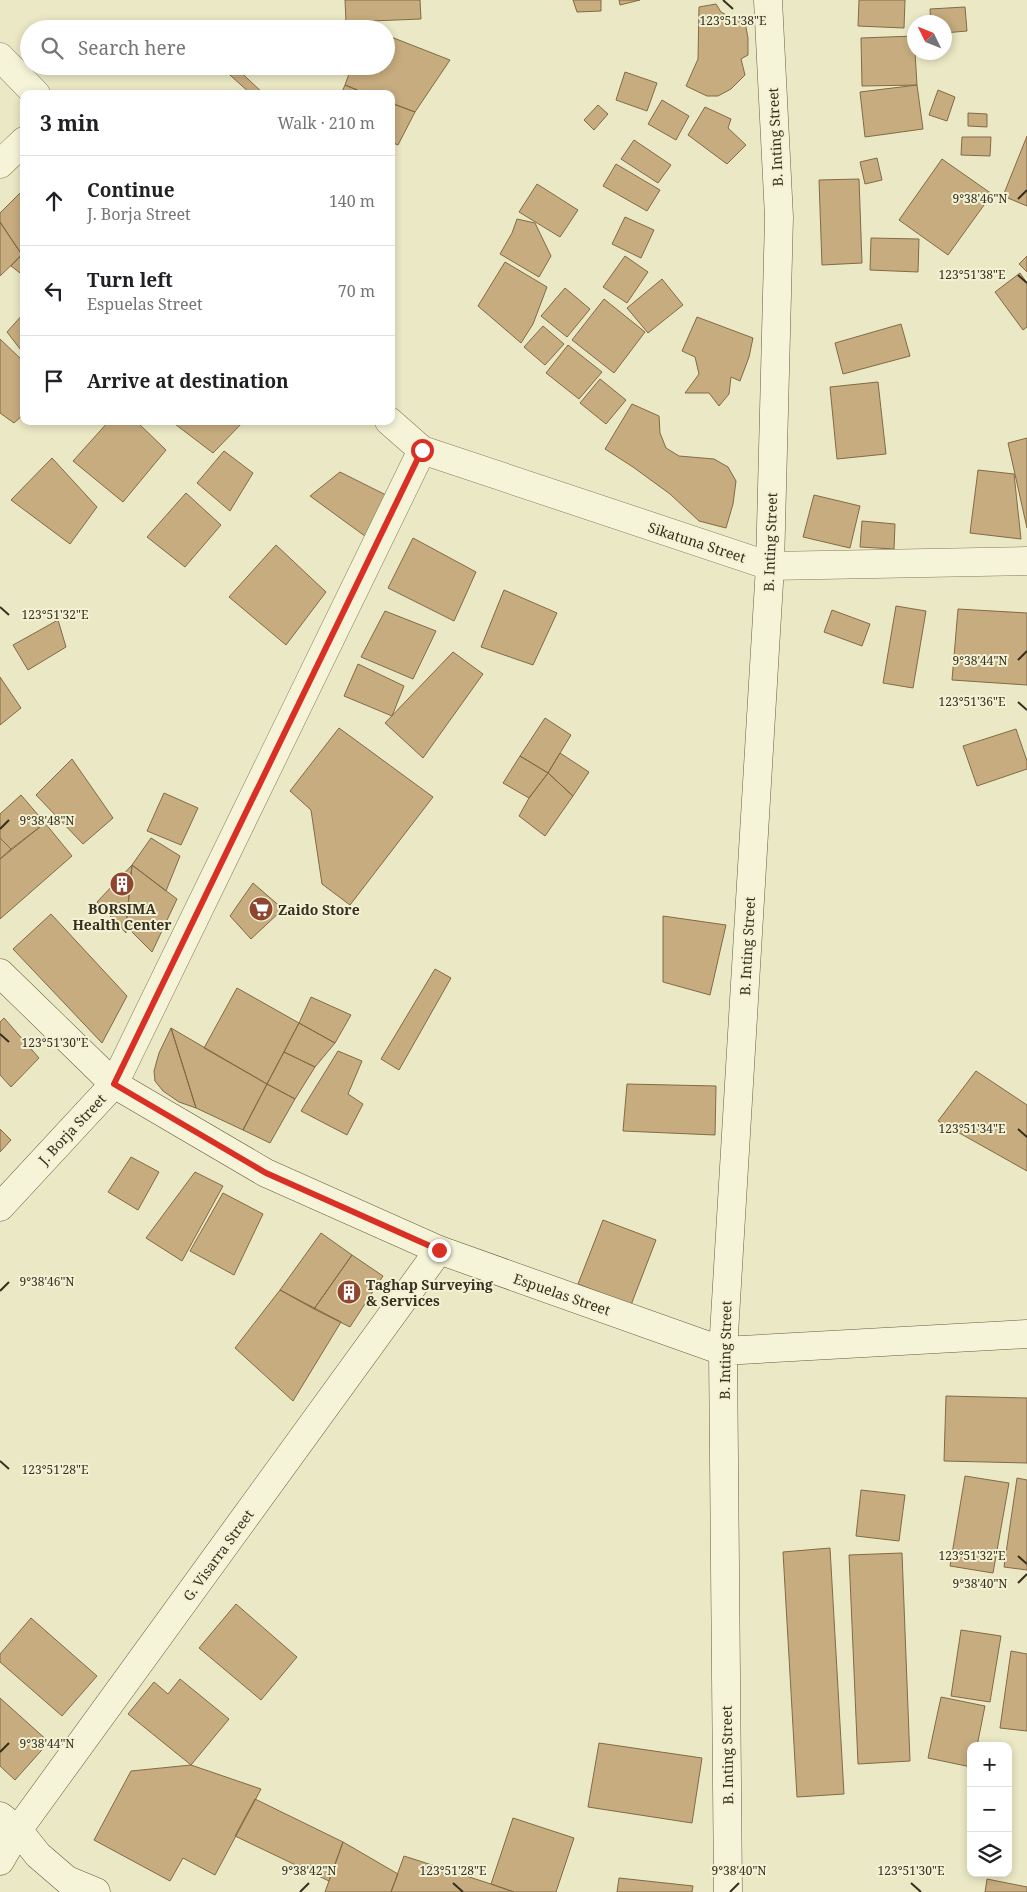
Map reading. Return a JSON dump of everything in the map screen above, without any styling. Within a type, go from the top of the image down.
[{"type":"street","name":"B. Inting Street","points":[[728,1892],[723,1351],[770,566],[779,217],[768,0]]},
{"type":"street","points":[[0,56],[32,90]]},
{"type":"street","points":[[0,164],[20,145]]},
{"type":"street","name":"Sikatuna Street","points":[[394,425],[422,450],[770,566],[1027,561]]},
{"type":"street","name":"J. Borja Street","points":[[0,1207],[114,1084],[422,450]]},
{"type":"street","name":"Espuelas Street","points":[[0,973],[114,1084],[266,1173],[439,1250],[723,1351],[1027,1334]]},
{"type":"street","name":"G. Visarra Street","points":[[0,1861],[9,1823],[439,1250]]},
{"type":"street","points":[[9,1823],[38,1855],[67,1880],[96,1892]]},
{"type":"building","points":[[345,0],[420,0],[421,19],[346,20]]},
{"type":"building","points":[[573,0],[601,0],[601,11],[577,12]]},
{"type":"building","points":[[619,0],[640,0],[620,5]]},
{"type":"building","points":[[859,0],[905,0],[904,28],[858,26]]},
{"type":"building","points":[[716,4],[721,12],[745,22],[748,38],[748,55],[741,59],[745,75],[731,89],[718,96],[707,96],[686,86],[698,59],[699,7]]},
{"type":"building","points":[[965,7],[967,31],[952,32],[952,15],[930,15],[930,9]]},
{"type":"building","points":[[907,36],[907,60],[915,60],[917,85],[862,86],[861,38]]},
{"type":"building","points":[[395,39],[450,60],[415,112],[395,104],[395,90],[357,90],[345,85],[349,75],[395,75]]},
{"type":"building","points":[[625,72],[657,83],[647,111],[616,100]]},
{"type":"building","points":[[230,75],[244,75],[260,90],[247,90]]},
{"type":"building","points":[[345,85],[357,90],[343,90]]},
{"type":"building","points":[[917,85],[923,129],[865,137],[860,92]]},
{"type":"building","points":[[938,90],[955,97],[947,121],[929,115]]},
{"type":"building","points":[[662,100],[689,116],[676,140],[648,124]]},
{"type":"building","points":[[395,104],[415,112],[398,145],[395,144]]},
{"type":"building","points":[[598,105],[608,114],[594,130],[584,120]]},
{"type":"building","points":[[705,107],[731,119],[728,128],[746,145],[727,164],[688,135]]},
{"type":"building","points":[[968,113],[987,114],[987,127],[968,126]]},
{"type":"building","points":[[1027,136],[1027,206],[1003,196]]},
{"type":"building","points":[[962,137],[991,137],[990,156],[961,155]]},
{"type":"building","points":[[634,140],[671,165],[658,183],[621,159]]},
{"type":"building","points":[[877,158],[882,180],[865,184],[860,162]]},
{"type":"building","points":[[942,159],[992,194],[948,255],[899,220]]},
{"type":"building","points":[[616,164],[660,190],[647,211],[603,186]]},
{"type":"building","points":[[859,179],[862,263],[822,265],[819,180]]},
{"type":"building","points":[[537,184],[578,210],[560,237],[519,212]]},
{"type":"building","points":[[20,193],[20,252],[0,222],[0,213]]},
{"type":"building","points":[[625,217],[654,230],[641,258],[612,244]]},
{"type":"building","points":[[517,219],[535,223],[551,256],[539,277],[500,254],[512,233]]},
{"type":"building","points":[[0,222],[20,252],[20,257],[0,276]]},
{"type":"building","points":[[871,238],[919,239],[918,272],[870,270]]},
{"type":"building","points":[[20,256],[20,273],[11,266]]},
{"type":"building","points":[[625,256],[648,272],[627,303],[603,287]]},
{"type":"building","points":[[1027,256],[1027,272],[1019,264]]},
{"type":"building","points":[[505,262],[547,287],[533,324],[521,343],[478,306]]},
{"type":"building","points":[[1020,273],[1027,283],[1027,327],[1023,330],[995,292]]},
{"type":"building","points":[[662,279],[683,305],[648,333],[627,308]]},
{"type":"building","points":[[565,288],[590,309],[567,337],[541,316]]},
{"type":"building","points":[[604,299],[645,332],[614,373],[572,340]]},
{"type":"building","points":[[20,317],[20,349],[7,332]]},
{"type":"building","points":[[697,317],[753,338],[749,357],[740,381],[731,377],[729,394],[719,406],[709,393],[685,393],[699,374],[695,357],[682,351]]},
{"type":"building","points":[[901,324],[910,356],[843,374],[835,343]]},
{"type":"building","points":[[543,326],[564,344],[545,365],[524,347]]},
{"type":"building","points":[[0,339],[20,358],[20,418],[14,423],[0,413]]},
{"type":"building","points":[[568,345],[602,372],[579,399],[546,373]]},
{"type":"building","points":[[600,379],[626,400],[606,424],[580,403]]},
{"type":"building","points":[[878,382],[886,454],[837,459],[830,387]]},
{"type":"building","points":[[632,404],[659,416],[660,433],[666,448],[679,456],[714,459],[728,467],[736,481],[733,504],[726,528],[699,521],[670,494],[605,449]]},
{"type":"building","points":[[105,425],[140,425],[166,450],[123,502],[73,461]]},
{"type":"building","points":[[176,425],[240,425],[213,453]]},
{"type":"building","points":[[1027,438],[1027,528],[1008,443]]},
{"type":"building","points":[[224,451],[253,473],[230,511],[197,483]]},
{"type":"building","points":[[52,458],[97,507],[70,544],[11,500]]},
{"type":"building","points":[[978,470],[1014,474],[1021,539],[970,533]]},
{"type":"building","points":[[340,472],[390,497],[369,539],[310,496]]},
{"type":"building","points":[[186,493],[221,525],[185,567],[147,537]]},
{"type":"building","points":[[814,495],[860,506],[850,548],[803,537]]},
{"type":"building","points":[[862,521],[895,524],[894,549],[860,547]]},
{"type":"building","points":[[413,538],[476,572],[454,621],[388,588]]},
{"type":"building","points":[[276,545],[326,592],[286,645],[229,597]]},
{"type":"building","points":[[504,590],[557,613],[533,665],[481,647]]},
{"type":"building","points":[[896,606],[926,611],[913,688],[883,683]]},
{"type":"building","points":[[958,609],[1027,613],[1027,685],[952,680]]},
{"type":"building","points":[[832,610],[870,624],[862,646],[824,632]]},
{"type":"building","points":[[385,611],[436,631],[413,679],[361,657]]},
{"type":"building","points":[[58,620],[66,647],[28,670],[13,645]]},
{"type":"building","points":[[453,652],[483,674],[423,758],[385,723]]},
{"type":"building","points":[[358,664],[404,686],[392,716],[344,696]]},
{"type":"building","points":[[0,677],[21,708],[0,725]]},
{"type":"building","points":[[545,718],[571,735],[548,773],[520,756]]},
{"type":"building","points":[[339,728],[433,797],[350,905],[322,884],[311,810],[290,791]]},
{"type":"building","points":[[1016,729],[1027,761],[1027,769],[977,786],[963,746]]},
{"type":"building","points":[[560,753],[589,772],[573,796],[548,773]]},
{"type":"building","points":[[520,756],[548,773],[529,798],[503,783]]},
{"type":"building","points":[[72,759],[113,818],[83,844],[36,795]]},
{"type":"building","points":[[548,773],[573,796],[545,836],[519,816],[529,798]]},
{"type":"building","points":[[164,793],[198,808],[181,845],[147,831]]},
{"type":"building","points":[[21,795],[45,823],[11,849],[0,838],[0,814]]},
{"type":"building","points":[[45,823],[72,856],[0,919],[0,859]]},
{"type":"building","points":[[0,838],[11,849],[0,859]]},
{"type":"building","points":[[151,838],[180,856],[166,891],[132,865]]},
{"type":"building","name":"BORSIMA Health Center","points":[[132,865],[126,926],[126,933],[97,902]]},
{"type":"building","points":[[132,865],[177,899],[152,952],[126,926]]},
{"type":"building","points":[[253,883],[283,909],[251,939],[230,916]]},
{"type":"building","points":[[51,914],[127,996],[102,1043],[13,949]]},
{"type":"building","points":[[663,916],[726,925],[710,995],[663,982]]},
{"type":"building","points":[[435,969],[451,978],[399,1070],[381,1059]]},
{"type":"building","points":[[237,988],[299,1023],[267,1084],[204,1048]]},
{"type":"building","points":[[311,997],[351,1015],[335,1043],[299,1023]]},
{"type":"building","points":[[4,1018],[39,1058],[11,1087],[0,1075],[0,1022]]},
{"type":"building","points":[[299,1023],[335,1043],[315,1067],[284,1052]]},
{"type":"building","points":[[171,1028],[267,1084],[243,1130],[196,1108]]},
{"type":"building","points":[[171,1028],[196,1108],[179,1102],[163,1091],[155,1081],[154,1071],[159,1053]]},
{"type":"building","points":[[338,1051],[362,1061],[348,1094],[363,1104],[347,1135],[301,1111]]},
{"type":"building","points":[[284,1052],[315,1067],[295,1099],[267,1084]]},
{"type":"building","points":[[976,1071],[1027,1105],[1027,1171],[938,1121]]},
{"type":"building","points":[[267,1084],[295,1099],[270,1143],[243,1130]]},
{"type":"building","points":[[627,1084],[716,1086],[715,1135],[623,1131]]},
{"type":"building","points":[[0,1129],[11,1140],[0,1152]]},
{"type":"building","points":[[131,1157],[159,1172],[138,1210],[108,1192]]},
{"type":"building","points":[[195,1172],[223,1186],[182,1261],[146,1238]]},
{"type":"building","points":[[223,1193],[263,1214],[234,1275],[190,1251]]},
{"type":"building","points":[[603,1220],[656,1240],[631,1305],[578,1284]]},
{"type":"building","points":[[321,1233],[352,1255],[314,1309],[280,1290]]},
{"type":"building","name":"Taghap Surveying & Services","points":[[352,1255],[383,1276],[350,1327],[314,1309]]},
{"type":"building","points":[[280,1290],[341,1322],[293,1401],[235,1348]]},
{"type":"building","points":[[946,1396],[1027,1398],[1027,1463],[944,1461]]},
{"type":"building","points":[[965,1476],[1009,1483],[993,1573],[950,1566]]},
{"type":"building","points":[[1017,1478],[1027,1480],[1027,1570],[1004,1567]]},
{"type":"building","points":[[861,1490],[905,1495],[899,1541],[856,1536]]},
{"type":"building","points":[[830,1548],[844,1794],[797,1797],[783,1552]]},
{"type":"building","points":[[902,1553],[910,1761],[858,1764],[849,1555]]},
{"type":"building","points":[[236,1604],[297,1657],[261,1700],[199,1648]]},
{"type":"building","points":[[31,1618],[97,1676],[62,1716],[0,1662],[0,1654]]},
{"type":"building","points":[[961,1630],[1001,1636],[990,1702],[951,1696]]},
{"type":"building","points":[[1011,1651],[1027,1654],[1027,1731],[1000,1728]]},
{"type":"building","points":[[180,1679],[229,1719],[191,1765],[128,1714],[154,1682],[168,1694]]},
{"type":"building","points":[[941,1697],[985,1706],[978,1742],[967,1742],[967,1766],[928,1758]]},
{"type":"building","points":[[0,1698],[49,1742],[15,1780],[0,1766]]},
{"type":"building","points":[[599,1743],[702,1758],[692,1823],[588,1807]]},
{"type":"building","points":[[191,1765],[261,1789],[215,1875],[183,1858],[170,1881],[94,1840],[131,1771]]},
{"type":"building","points":[[255,1799],[343,1842],[329,1881],[235,1836]]},
{"type":"building","points":[[513,1818],[574,1838],[556,1892],[514,1892],[491,1884]]},
{"type":"building","points":[[343,1842],[398,1874],[391,1892],[325,1892]]},
{"type":"building","points":[[404,1856],[491,1884],[514,1892],[391,1892]]},
{"type":"building","points":[[619,1878],[693,1886],[692,1892],[617,1892]]},
{"type":"building","points":[[987,1879],[1027,1887],[1027,1892],[985,1892]]},
{"type":"place","name":"BORSIMA Health Center","points":[[122,884]]},
{"type":"place","name":"Zaido Store","points":[[261,909]]},
{"type":"place","name":"Taghap Surveying & Services","points":[[349,1292]]},
{"type":"route","points":[[422,450],[114,1084],[266,1173],[439,1250]]}]
